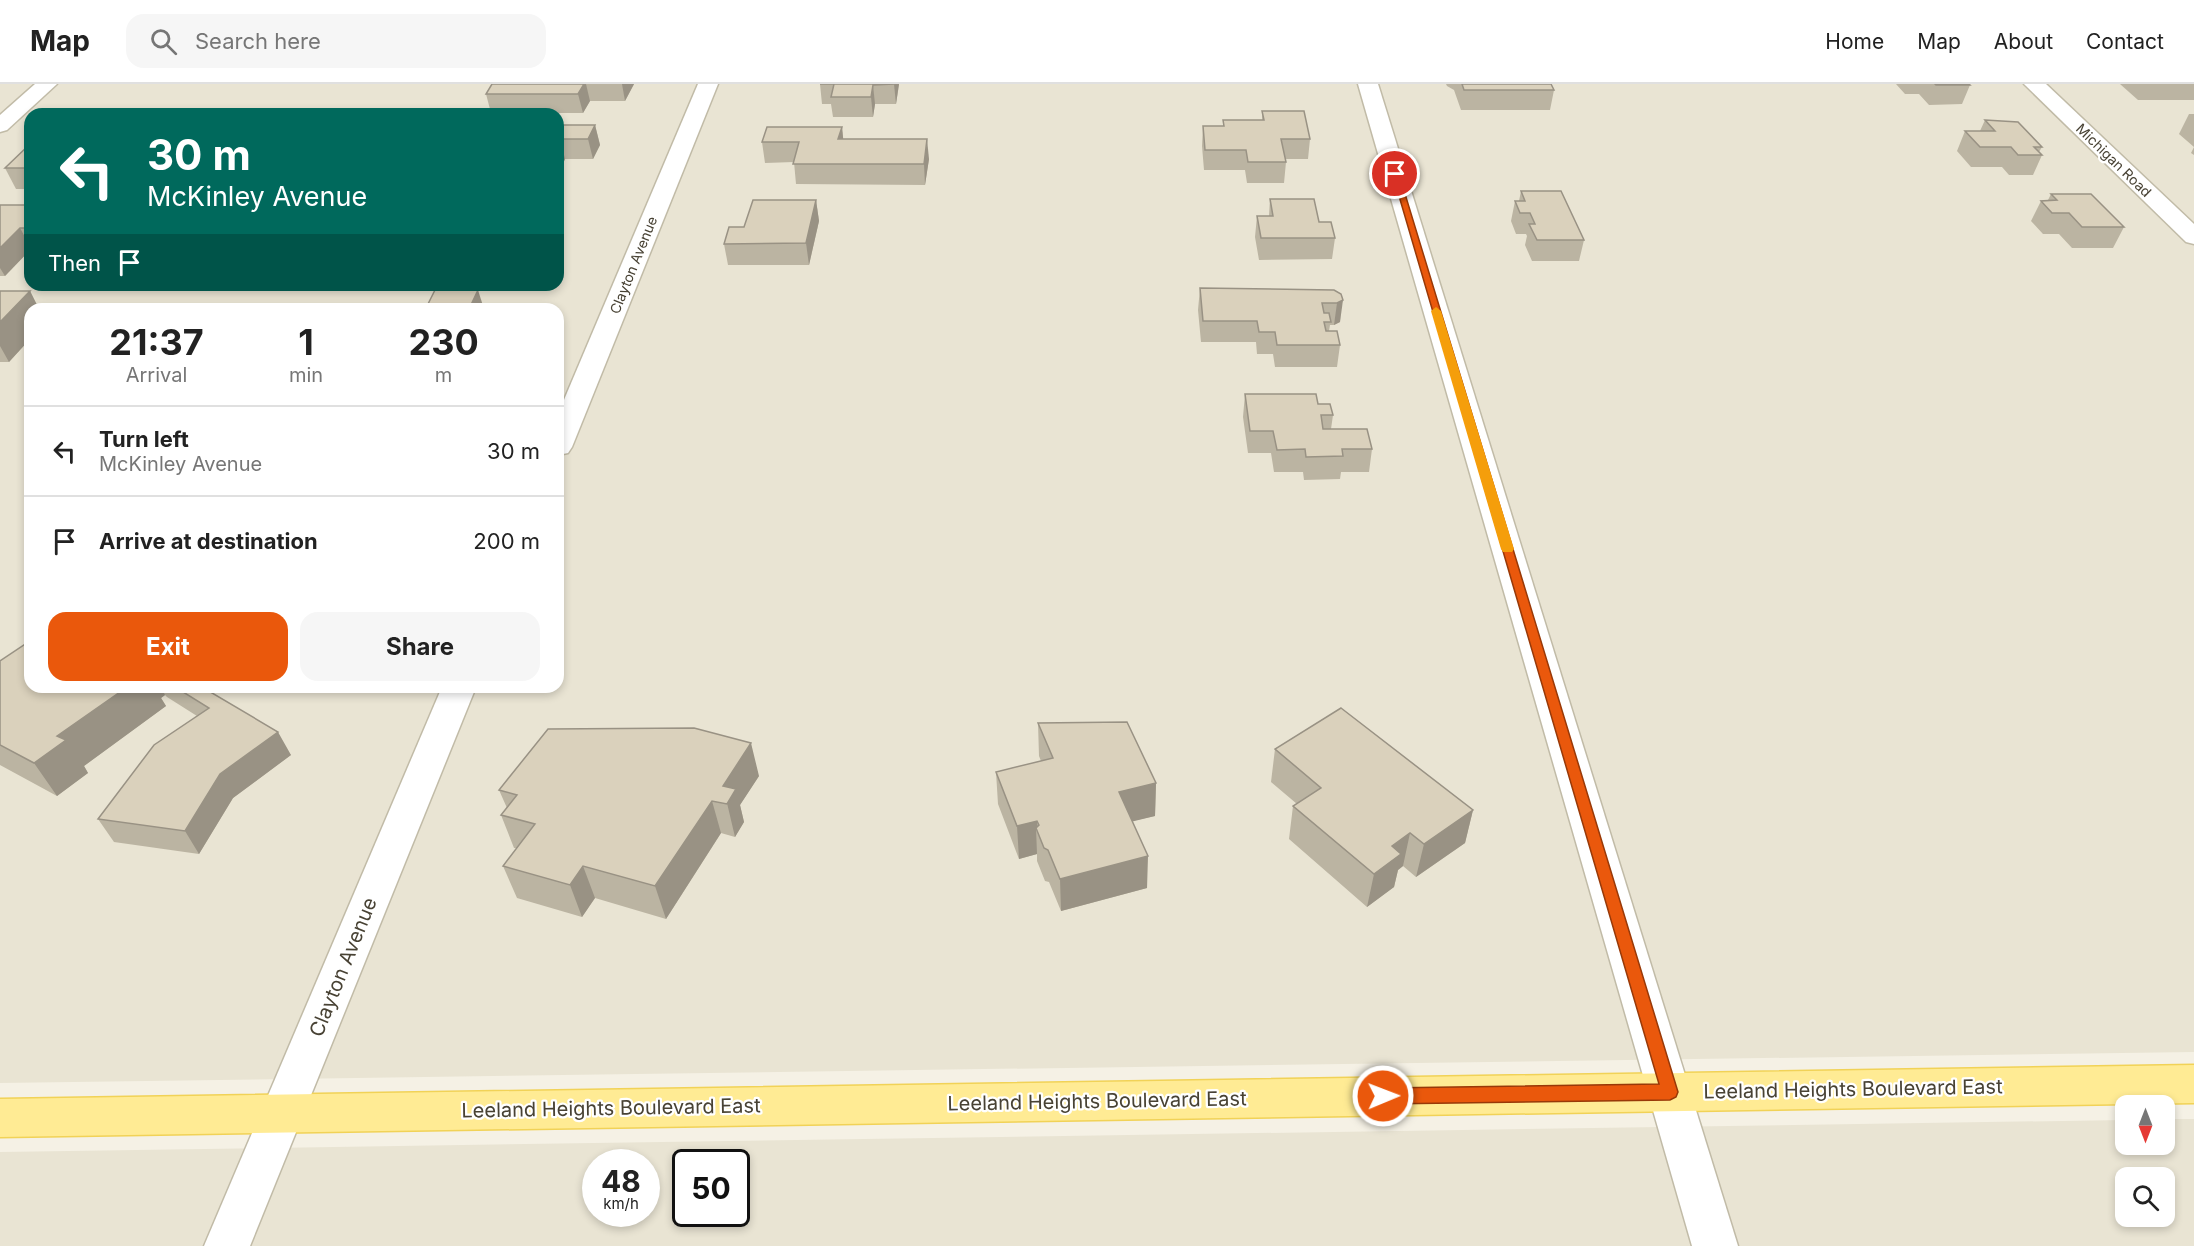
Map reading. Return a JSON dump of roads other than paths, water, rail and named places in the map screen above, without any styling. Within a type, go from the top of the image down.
[{"type":"main road","name":"Leeland Heights Boulevard East","points":[[0,1118],[2194,1084]]},
{"type":"street","points":[[0,126],[47,84]]},
{"type":"street","name":"Clayton Avenue","points":[[564,432],[708,84]]},
{"type":"street","points":[[1368,84],[1715,1246]]},
{"type":"street","name":"Michigan Road","points":[[2034,84],[2194,237]]},
{"type":"street","name":"Clayton Avenue","points":[[227,1246],[457,693]]}]
